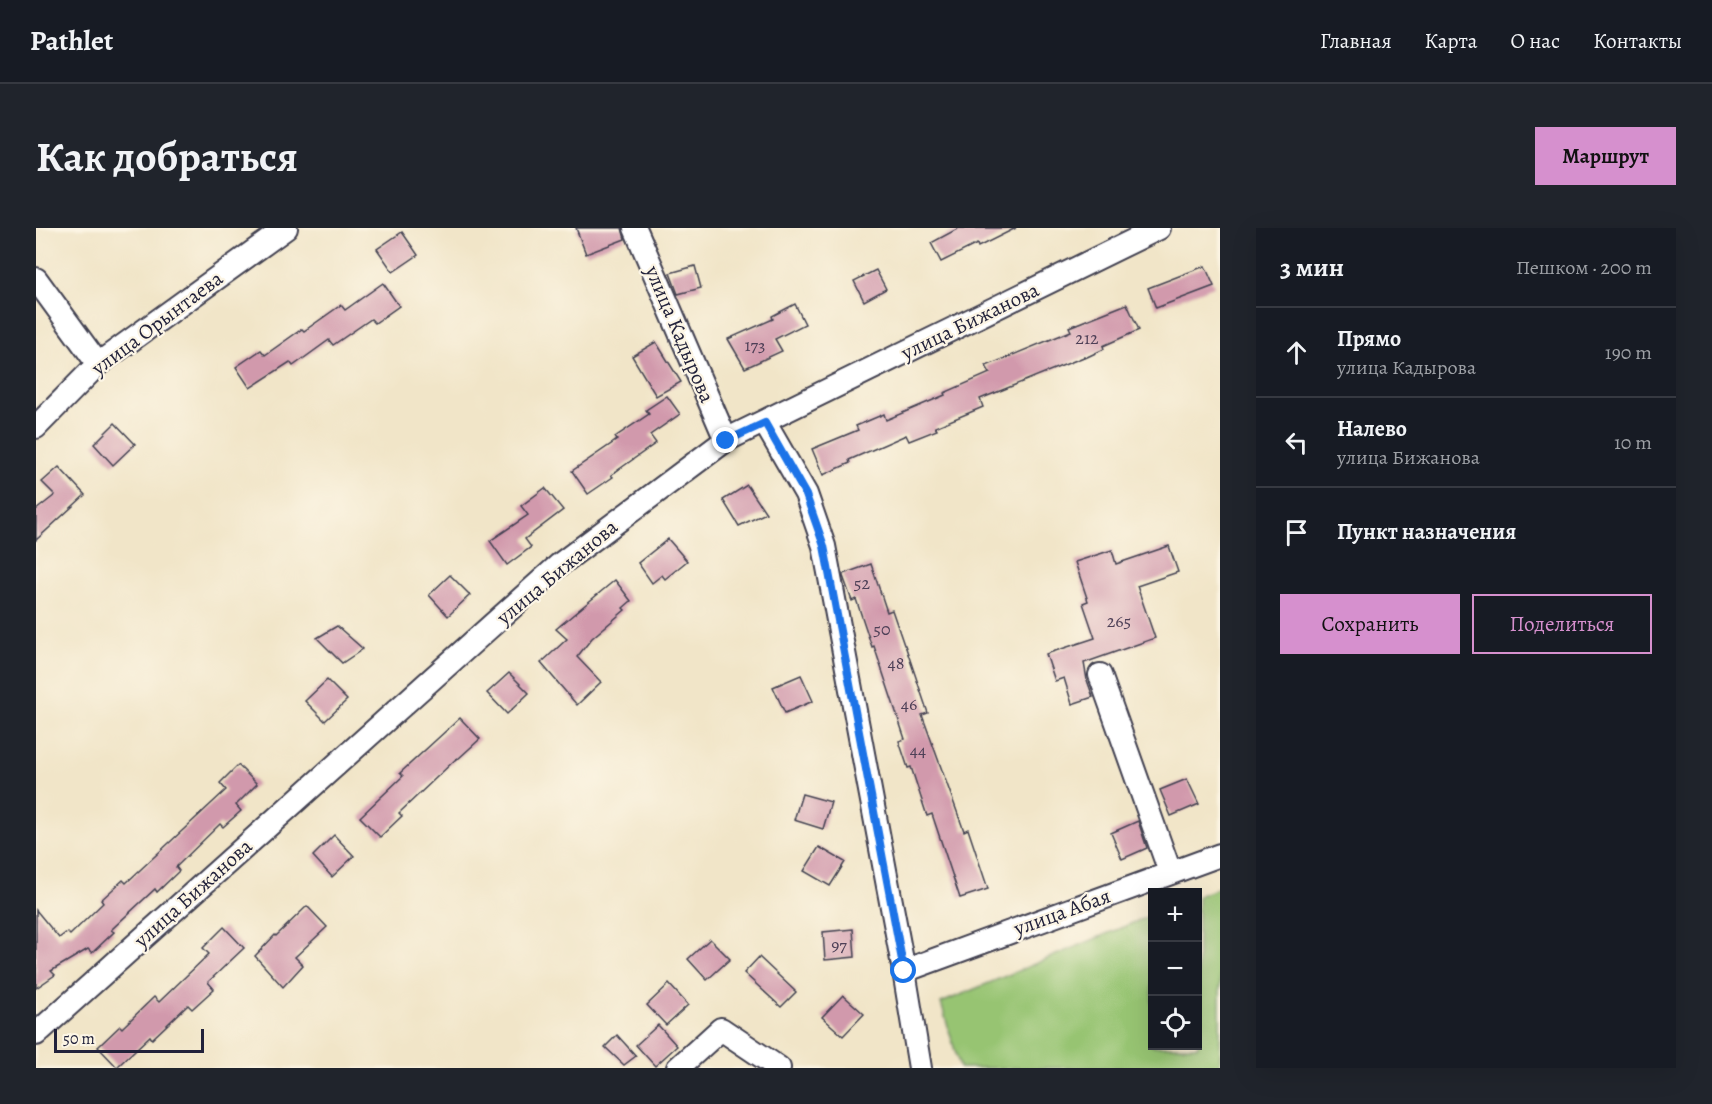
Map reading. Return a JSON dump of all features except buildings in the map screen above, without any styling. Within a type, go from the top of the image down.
[{"type":"street","name":"улица Орынтаева","points":[[36,427],[98,364],[286,228]]},
{"type":"street","name":"улица Кадырова","points":[[635,228],[726,441]]},
{"type":"street","name":"улица Бижанова","points":[[36,1034],[559,565],[726,441],[1159,228]]},
{"type":"street","points":[[36,279],[98,364]]},
{"type":"street","points":[[765,423],[806,495],[824,546],[904,971],[920,1068]]},
{"type":"street","points":[[1100,675],[1170,872]]},
{"type":"street","name":"улица Абая","points":[[904,971],[1220,855]]},
{"type":"street","points":[[678,1068],[721,1029],[779,1068]]},
{"type":"green space","points":[[1220,887],[1220,1068],[960,1068],[941,1003],[1148,917],[1148,1050],[1202,1050],[1202,894]]},
{"type":"route","points":[[726,441],[765,423],[806,495],[824,546],[904,971]]}]
